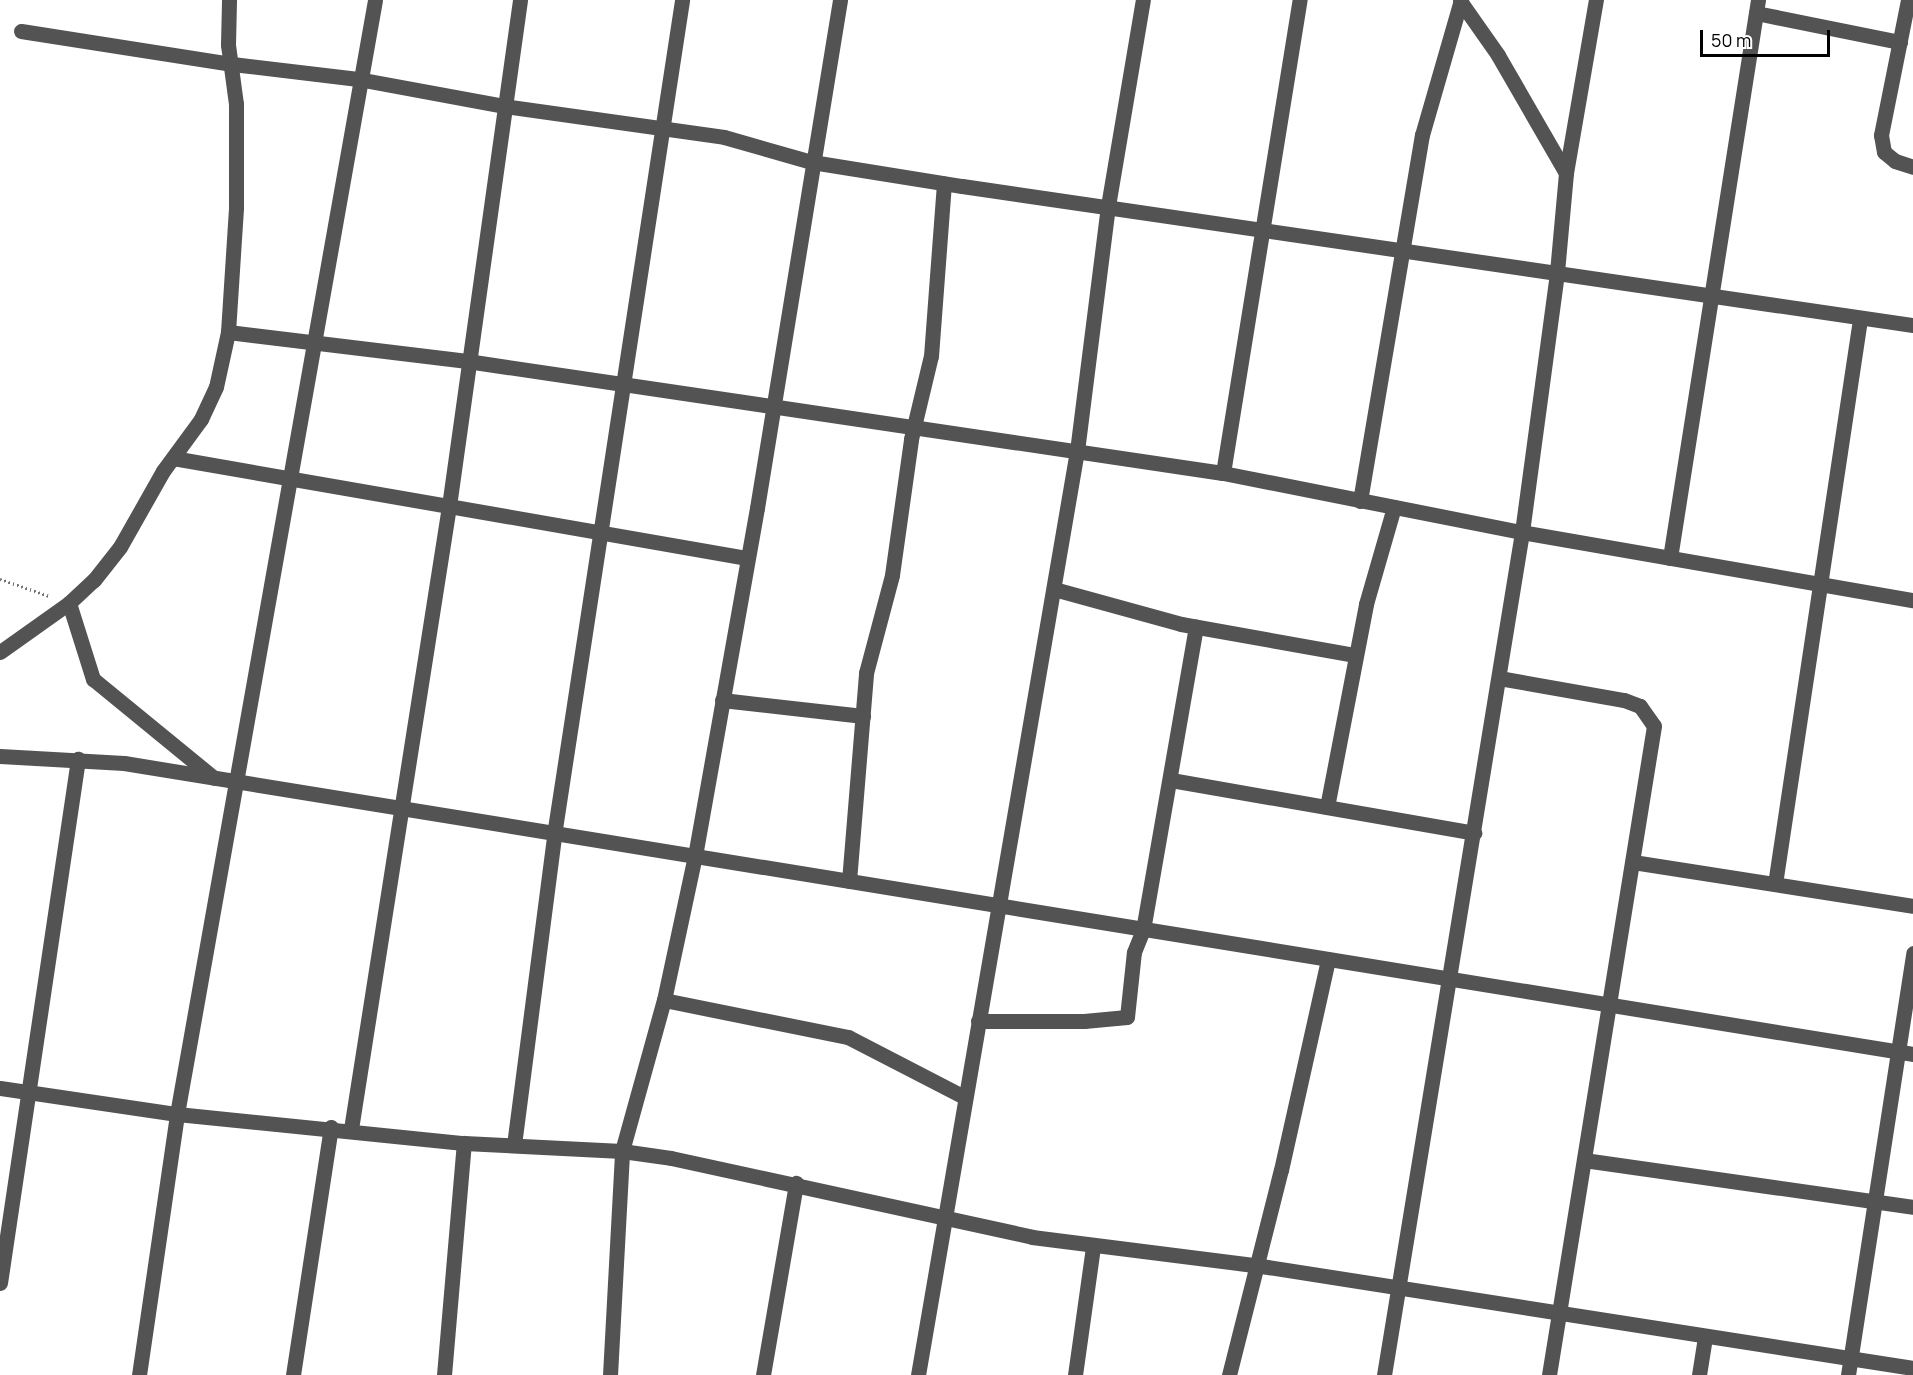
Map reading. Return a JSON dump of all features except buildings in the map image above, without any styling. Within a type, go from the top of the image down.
[{"type":"street","points":[[0,652],[69,603],[120,547],[173,458],[209,404],[228,332],[236,208],[229,0]]},
{"type":"street","points":[[139,1375],[177,1114],[315,343],[358,79],[375,0]]},
{"type":"street","points":[[351,1128],[399,808],[448,506],[520,0]]},
{"type":"street","points":[[514,1145],[554,835],[622,385],[665,129],[682,0]]},
{"type":"street","points":[[610,1375],[622,1152],[664,1000],[695,856],[773,407],[840,0]]},
{"type":"street","points":[[918,1375],[943,1218],[1077,451],[1108,206],[1143,0]]},
{"type":"street","points":[[1223,474],[1300,0]]},
{"type":"street","points":[[1461,0],[1498,55],[1566,173]]},
{"type":"street","points":[[1360,501],[1401,249],[1430,101],[1461,0]]},
{"type":"street","points":[[1384,1375],[1451,980],[1522,532],[1557,272],[1566,173],[1596,0]]},
{"type":"street","points":[[1908,0],[1881,135],[1884,152],[1895,161],[1913,166]]},
{"type":"street","points":[[1670,558],[1757,7],[1900,42]]},
{"type":"street","points":[[21,31],[232,64],[358,79],[504,106],[749,142],[812,162],[944,183],[1913,325]]},
{"type":"street","points":[[849,881],[866,673],[898,545],[914,427],[935,327],[944,183]]},
{"type":"street","points":[[1775,885],[1860,319]]},
{"type":"street","points":[[228,332],[467,361],[1223,474],[1522,532],[1913,600]]},
{"type":"street","points":[[173,458],[747,558]]},
{"type":"street","points":[[1327,807],[1373,572],[1394,507]]},
{"type":"street","points":[[1054,589],[1196,627],[1355,655]]},
{"type":"street","points":[[69,603],[93,679],[214,778]]},
{"type":"street","points":[[978,1022],[1126,1018],[1134,952],[1143,930],[1196,627]]},
{"type":"street","points":[[1499,678],[1624,700],[1647,713],[1654,726],[1654,742],[1549,1375]]},
{"type":"street","points":[[722,700],[863,716]]},
{"type":"street","points":[[0,756],[78,759],[214,778],[1905,1053]]},
{"type":"street","points":[[0,1282],[78,759]]},
{"type":"street","points":[[1171,780],[1474,833]]},
{"type":"street","points":[[1633,862],[1913,906]]},
{"type":"street","points":[[1848,1375],[1875,1202],[1905,1053],[1913,953]]},
{"type":"street","points":[[1228,1375],[1281,1170],[1328,959]]},
{"type":"street","points":[[664,1000],[848,1037],[964,1097]]},
{"type":"street","points":[[0,1088],[177,1114],[351,1128],[464,1143],[622,1152],[796,1183],[943,1218],[1093,1248],[1255,1265],[1559,1315],[1913,1368]]},
{"type":"street","points":[[293,1375],[331,1127]]},
{"type":"street","points":[[444,1375],[464,1143]]},
{"type":"street","points":[[1584,1160],[1913,1207]]},
{"type":"street","points":[[763,1375],[796,1183]]},
{"type":"street","points":[[1075,1375],[1093,1248]]},
{"type":"street","points":[[1699,1375],[1705,1337]]},
{"type":"path","points":[[0,579],[69,603]]}]
